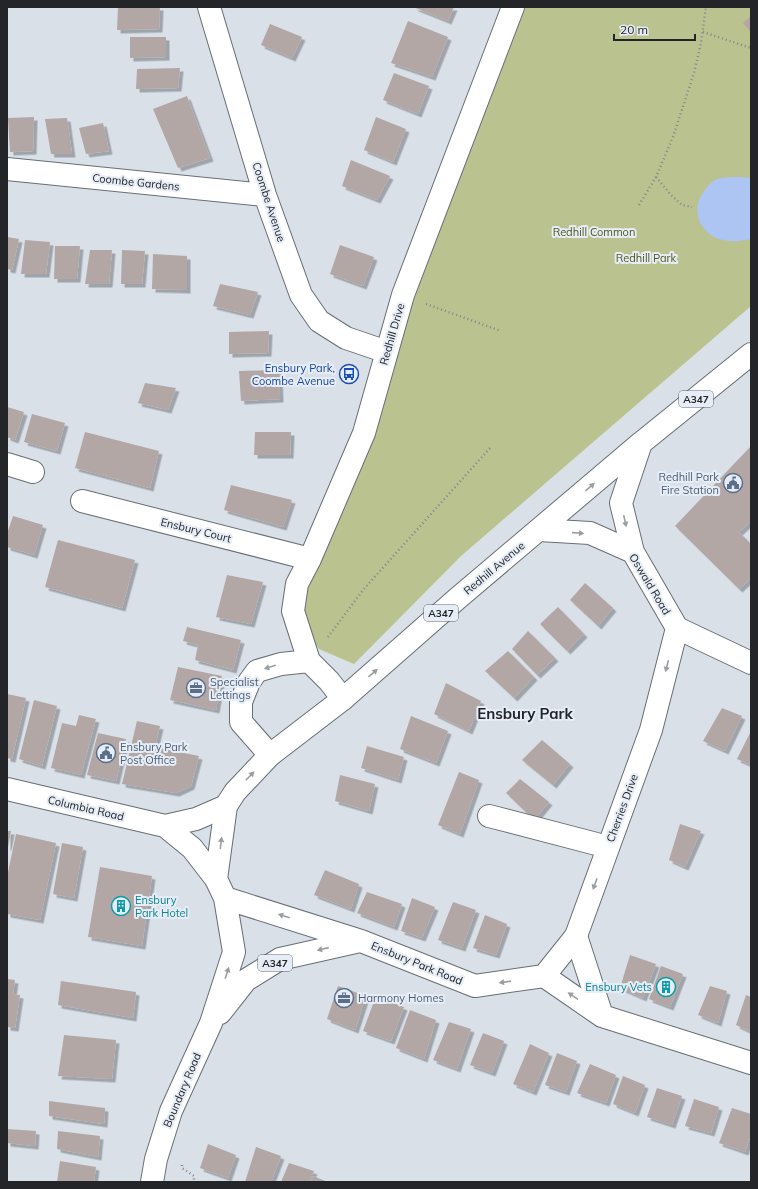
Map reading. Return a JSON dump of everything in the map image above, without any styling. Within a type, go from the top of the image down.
[{"type":"street","name":"Coombe Avenue","points":[[209,7],[266,195],[301,295],[319,321],[346,338],[387,352]]},
{"type":"street","name":"Redhill Drive","points":[[343,698],[309,661],[293,611],[297,584],[310,559],[364,434],[403,295],[513,7]]},
{"type":"street","name":"Coombe Gardens","points":[[7,169],[266,195]]},
{"type":"street","name":"Redhill Avenue","points":[[220,889],[226,806],[235,792],[270,755],[343,698],[458,598],[641,443],[751,354]]},
{"type":"street","points":[[633,552],[622,503],[641,443]]},
{"type":"street","points":[[7,464],[33,472]]},
{"type":"street","name":"Ensbury Court","points":[[82,501],[310,559]]},
{"type":"street","name":"Oswald Road","points":[[539,530],[590,533],[633,552],[677,628]]},
{"type":"street","points":[[677,628],[751,663]]},
{"type":"street","name":"Cherries Drive","points":[[544,976],[576,936],[651,730],[677,628]]},
{"type":"street","points":[[270,755],[242,722],[241,702],[257,671],[281,664],[309,661]]},
{"type":"street","name":"Columbia Road","points":[[7,789],[165,826],[196,819],[226,806]]},
{"type":"street","points":[[489,816],[608,847]]},
{"type":"street","name":"Columbia Road","points":[[165,826],[192,848],[220,889]]},
{"type":"street","name":"Ensbury Park Road","points":[[220,889],[361,941],[475,986],[544,976]]},
{"type":"street","name":"Boundary Road","points":[[152,1182],[156,1159],[171,1111],[211,1024],[234,952],[220,889]]},
{"type":"street","points":[[576,936],[602,1016]]},
{"type":"street","name":"Boundary Road","points":[[211,1024],[246,980],[280,959],[361,941]]},
{"type":"street","points":[[544,976],[602,1016],[751,1063]]},
{"type":"path","points":[[640,205],[656,176],[673,137],[694,73],[701,43],[706,7]]},
{"type":"path","points":[[702,32],[751,48]]},
{"type":"path","points":[[656,176],[671,195],[682,205],[692,207]]},
{"type":"path","points":[[403,295],[501,331]]},
{"type":"path","points":[[309,661],[363,590],[490,448]]},
{"type":"green space","name":"Redhill Common","points":[[513,7],[751,7],[751,306],[461,556],[354,664],[319,649],[293,611]]},
{"type":"water","points":[[725,177],[751,178],[751,239],[730,241],[715,238],[703,228],[700,221],[698,206],[700,198],[704,191],[715,180]]},
{"type":"building","points":[[118,7],[160,7],[159,29],[117,30]]},
{"type":"building","points":[[413,7],[454,7],[448,21]]},
{"type":"building","points":[[751,16],[751,32],[743,23]]},
{"type":"building","points":[[408,21],[448,37],[432,77],[391,63]]},
{"type":"building","points":[[270,24],[302,37],[292,58],[261,45]]},
{"type":"building","points":[[130,37],[166,37],[166,57],[130,58]]},
{"type":"building","points":[[180,68],[178,88],[136,89],[137,69]]},
{"type":"building","points":[[394,73],[429,86],[418,114],[383,100]]},
{"type":"building","points":[[187,96],[210,158],[178,168],[153,109]]},
{"type":"building","points":[[34,117],[33,151],[10,152],[8,118]]},
{"type":"building","points":[[376,117],[406,129],[393,162],[364,150]]},
{"type":"building","points":[[67,118],[72,154],[51,154],[45,119]]},
{"type":"building","points":[[103,123],[109,151],[86,154],[79,128]]},
{"type":"building","points":[[351,160],[390,176],[377,200],[342,186]]},
{"type":"building","points":[[7,237],[19,239],[12,270],[7,269]]},
{"type":"building","points":[[25,240],[50,242],[46,274],[21,274]]},
{"type":"building","points":[[340,245],[374,257],[363,286],[330,274]]},
{"type":"building","points":[[55,246],[80,246],[77,279],[54,279]]},
{"type":"building","points":[[90,250],[112,250],[109,284],[85,284]]},
{"type":"building","points":[[122,250],[145,251],[142,284],[121,284]]},
{"type":"building","points":[[153,254],[187,256],[187,290],[152,289]]},
{"type":"building","points":[[220,284],[258,292],[250,315],[213,306]]},
{"type":"building","points":[[269,331],[268,353],[229,354],[229,332]]},
{"type":"building","points":[[279,370],[280,399],[241,401],[239,371]]},
{"type":"building","points":[[145,383],[176,388],[168,410],[138,403]]},
{"type":"building","points":[[7,407],[24,412],[15,440],[7,437]]},
{"type":"building","points":[[32,414],[65,423],[57,451],[24,442]]},
{"type":"building","points":[[85,432],[159,451],[150,488],[75,468]]},
{"type":"building","points":[[255,432],[291,432],[290,455],[254,455]]},
{"type":"building","name":"Redhill Park Fire Station","points":[[751,446],[751,521],[739,532],[751,544],[751,578],[739,589],[675,526]]},
{"type":"building","points":[[231,485],[292,500],[283,527],[224,510]]},
{"type":"building","points":[[13,516],[43,525],[34,555],[7,547],[7,534]]},
{"type":"building","points":[[58,540],[135,560],[122,608],[45,587]]},
{"type":"building","points":[[227,575],[263,582],[251,624],[216,617]]},
{"type":"building","points":[[585,583],[613,608],[598,626],[570,600]]},
{"type":"building","points":[[558,607],[584,634],[567,651],[540,624]]},
{"type":"building","points":[[187,627],[241,640],[233,670],[195,660],[198,645],[183,641]]},
{"type":"building","points":[[528,631],[555,658],[537,675],[512,649]]},
{"type":"building","points":[[508,651],[534,677],[514,698],[485,671]]},
{"type":"building","name":"Specialist Lettings","points":[[178,667],[222,676],[216,710],[170,700]]},
{"type":"building","points":[[446,683],[481,701],[469,731],[434,714]]},
{"type":"building","points":[[7,694],[26,698],[12,759],[7,758]]},
{"type":"building","points":[[34,700],[57,706],[42,766],[19,759]]},
{"type":"building","points":[[722,708],[742,716],[725,751],[703,741]]},
{"type":"building","points":[[79,715],[96,719],[81,775],[51,768],[62,723],[76,726]]},
{"type":"building","points":[[411,716],[448,731],[436,763],[400,749]]},
{"type":"building","points":[[137,721],[160,726],[155,747],[199,756],[191,786],[176,793],[122,784]]},
{"type":"building","points":[[751,731],[751,765],[737,759]]},
{"type":"building","points":[[98,733],[126,739],[116,781],[87,775]]},
{"type":"building","points":[[542,740],[570,764],[553,785],[522,760]]},
{"type":"building","points":[[367,746],[404,757],[398,780],[361,768]]},
{"type":"building","points":[[459,772],[479,780],[460,834],[438,825]]},
{"type":"building","points":[[340,775],[375,784],[369,811],[335,801]]},
{"type":"building","points":[[520,779],[549,802],[534,820],[506,793]]},
{"type":"building","points":[[680,824],[701,831],[685,867],[669,860]]},
{"type":"building","points":[[7,831],[11,831],[8,847],[7,847]]},
{"type":"building","points":[[16,834],[56,843],[40,920],[7,914],[7,877]]},
{"type":"building","points":[[62,843],[83,847],[74,898],[53,894]]},
{"type":"building","name":"Ensbury Park Hotel","points":[[100,867],[152,876],[142,946],[88,937]]},
{"type":"building","points":[[325,870],[359,884],[351,909],[314,895]]},
{"type":"building","points":[[367,892],[402,904],[394,927],[357,913]]},
{"type":"building","points":[[412,898],[435,907],[422,938],[401,931]]},
{"type":"building","points":[[453,902],[476,910],[462,948],[438,940]]},
{"type":"building","points":[[485,915],[507,924],[496,955],[473,948]]},
{"type":"building","points":[[630,955],[656,964],[643,998],[620,988]]},
{"type":"building","name":"Ensbury Vets","points":[[661,966],[683,974],[670,1007],[649,999]]},
{"type":"building","points":[[7,979],[15,980],[13,994],[20,995],[15,1028],[7,1027]]},
{"type":"building","points":[[61,981],[136,992],[133,1018],[58,1005]]},
{"type":"building","points":[[338,986],[366,996],[355,1030],[327,1019]]},
{"type":"building","points":[[710,986],[727,991],[718,1023],[698,1015]]},
{"type":"building","points":[[746,995],[751,997],[751,1032],[736,1025]]},
{"type":"building","points":[[376,996],[404,1007],[391,1041],[363,1031]]},
{"type":"building","points":[[410,1010],[436,1020],[424,1059],[396,1048]]},
{"type":"building","points":[[449,1022],[471,1029],[457,1069],[433,1060]]},
{"type":"building","points":[[483,1033],[504,1041],[492,1073],[470,1065]]},
{"type":"building","points":[[64,1035],[116,1040],[112,1079],[58,1076]]},
{"type":"building","points":[[530,1044],[549,1053],[533,1092],[513,1084]]},
{"type":"building","points":[[557,1053],[577,1061],[566,1092],[545,1085]]},
{"type":"building","points":[[590,1064],[616,1075],[606,1103],[577,1093]]},
{"type":"building","points":[[623,1076],[645,1085],[635,1113],[613,1104]]},
{"type":"building","points":[[657,1088],[682,1096],[672,1125],[647,1117]]},
{"type":"building","points":[[694,1099],[719,1107],[711,1133],[685,1126]]},
{"type":"building","points":[[49,1101],[105,1108],[104,1124],[49,1116]]},
{"type":"building","points":[[732,1108],[751,1114],[751,1134],[745,1152],[719,1143]]},
{"type":"building","points":[[7,1129],[36,1131],[35,1146],[7,1143]]},
{"type":"building","points":[[58,1131],[100,1136],[98,1157],[57,1149]]},
{"type":"building","points":[[208,1144],[236,1155],[228,1178],[200,1168]]},
{"type":"building","points":[[256,1147],[281,1156],[271,1182],[245,1182]]},
{"type":"building","points":[[60,1161],[96,1167],[94,1182],[57,1182]]},
{"type":"building","points":[[289,1163],[314,1171],[309,1182],[281,1182]]},
{"type":"building","points":[[313,1176],[328,1182],[311,1182]]},
{"type":"place","name":"Ensbury Park, Coombe Avenue","points":[[349,374]]},
{"type":"place","name":"Redhill Park Fire Station","points":[[733,483]]},
{"type":"place","name":"Specialist Lettings","points":[[196,688]]},
{"type":"place","name":"Ensbury Park Post Office","points":[[106,753]]},
{"type":"place","name":"Ensbury Park Hotel","points":[[121,906]]},
{"type":"place","name":"Ensbury Vets","points":[[666,987]]},
{"type":"place","name":"Harmony Homes","points":[[344,998]]},
{"type":"district","name":"Ensbury Park","points":[[525,714]]},
{"type":"park label","name":"Redhill Park","points":[[646,258]]}]
